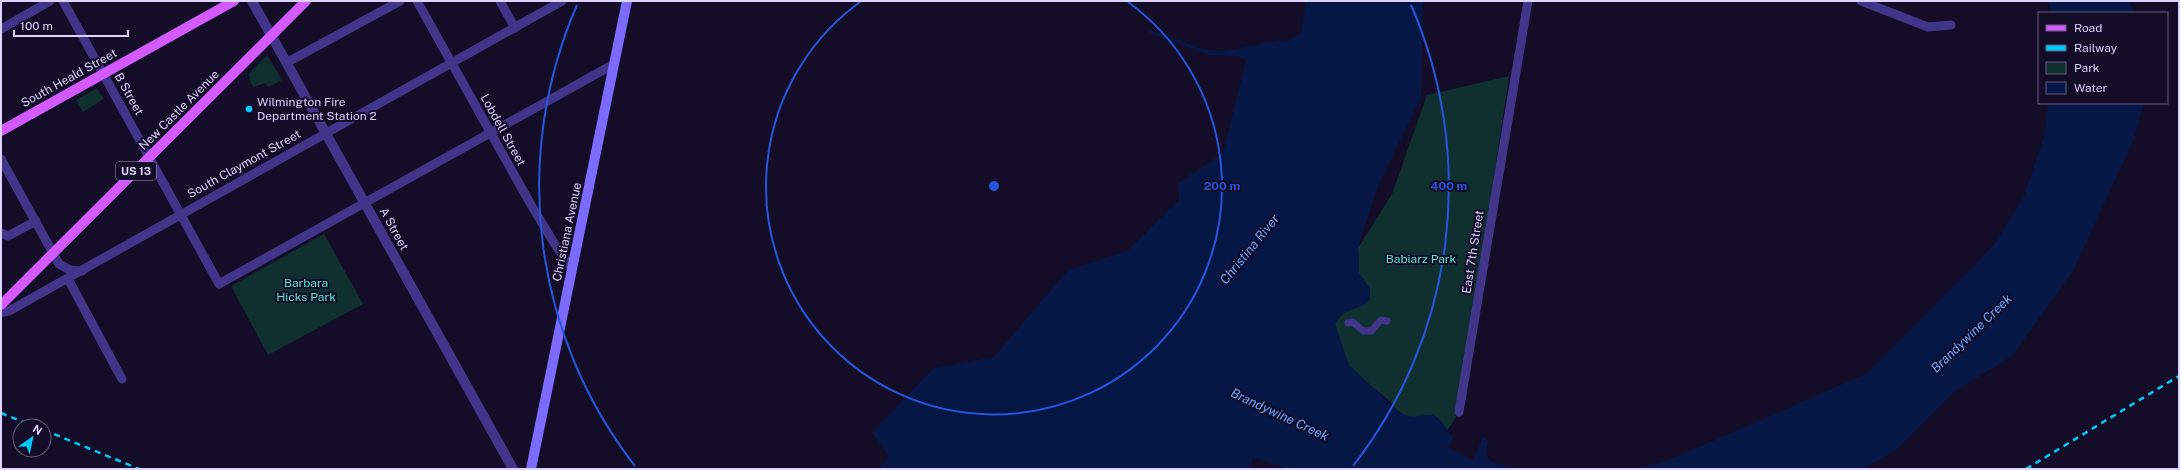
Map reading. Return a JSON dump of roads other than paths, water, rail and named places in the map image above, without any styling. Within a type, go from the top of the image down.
[{"type":"main road","name":"South Heald Street","points":[[1,131],[234,1]]},
{"type":"main road","name":"New Castle Avenue","points":[[1,305],[306,1]]},
{"type":"main road","name":"Christiana Avenue","points":[[531,469],[627,1]]},
{"type":"street","points":[[1,28],[50,1]]},
{"type":"street","name":"B Street","points":[[63,1],[219,284],[364,203]]},
{"type":"street","name":"A Street","points":[[252,1],[513,469]]},
{"type":"street","points":[[286,63],[400,1]]},
{"type":"street","name":"Lobdell Street","points":[[417,1],[544,226],[572,269]]},
{"type":"street","points":[[500,1],[515,28]]},
{"type":"street","name":"South Claymont Street","points":[[1,313],[9,311],[68,279],[325,132],[562,1]]},
{"type":"street","name":"East 7th Street","points":[[1459,412],[1528,1]]},
{"type":"street","points":[[1860,1],[1925,27],[1951,25]]},
{"type":"street","points":[[364,203],[491,131],[614,64]]},
{"type":"street","points":[[1,159],[62,266],[70,270],[82,271]]},
{"type":"street","points":[[1,233],[8,236],[36,221]]},
{"type":"street","points":[[68,279],[122,380]]},
{"type":"street","points":[[1348,323],[1353,322],[1363,331],[1370,331],[1381,320],[1388,320]]},
{"type":"water","points":[[1306,1],[1423,1],[1421,98],[1378,186],[1358,248],[1359,273],[1370,289],[1370,299],[1361,306],[1347,311],[1335,324],[1349,365],[1399,412],[1411,416],[1432,415],[1439,419],[1453,436],[1449,448],[1473,460],[1483,437],[1488,441],[1486,454],[1490,461],[1516,469],[1289,469],[1254,457],[1249,469],[879,469],[889,457],[872,432],[934,368],[994,357],[1068,270],[1127,251],[1179,200],[1178,183],[1223,153],[1246,60],[1237,56],[1210,55],[1149,33],[1146,29],[1201,49],[1223,51],[1280,40],[1288,41],[1301,33]]},
{"type":"water","points":[[2049,1],[2129,1],[2134,12],[2051,12]]},
{"type":"water","name":"Brandywine Creek","points":[[2048,104],[2144,104],[2134,139],[2073,271],[2012,356],[1954,392],[1895,451],[1862,469],[1638,469],[1674,458],[1866,374],[1994,245],[2024,196],[2045,134]]},
{"type":"railway","points":[[2026,469],[2179,376]]},
{"type":"railway","points":[[1,413],[13,418]]},
{"type":"railway","points":[[52,433],[139,469]]},
{"type":"place","name":"Wilmington Fire Department Station 2","points":[[249,109]]},
{"type":"water label","name":"Christina River","points":[[1249,249]]},
{"type":"park label","name":"Babiarz Park","points":[[1421,259]]},
{"type":"park label","name":"Barbara Hicks Park","points":[[306,290]]}]
